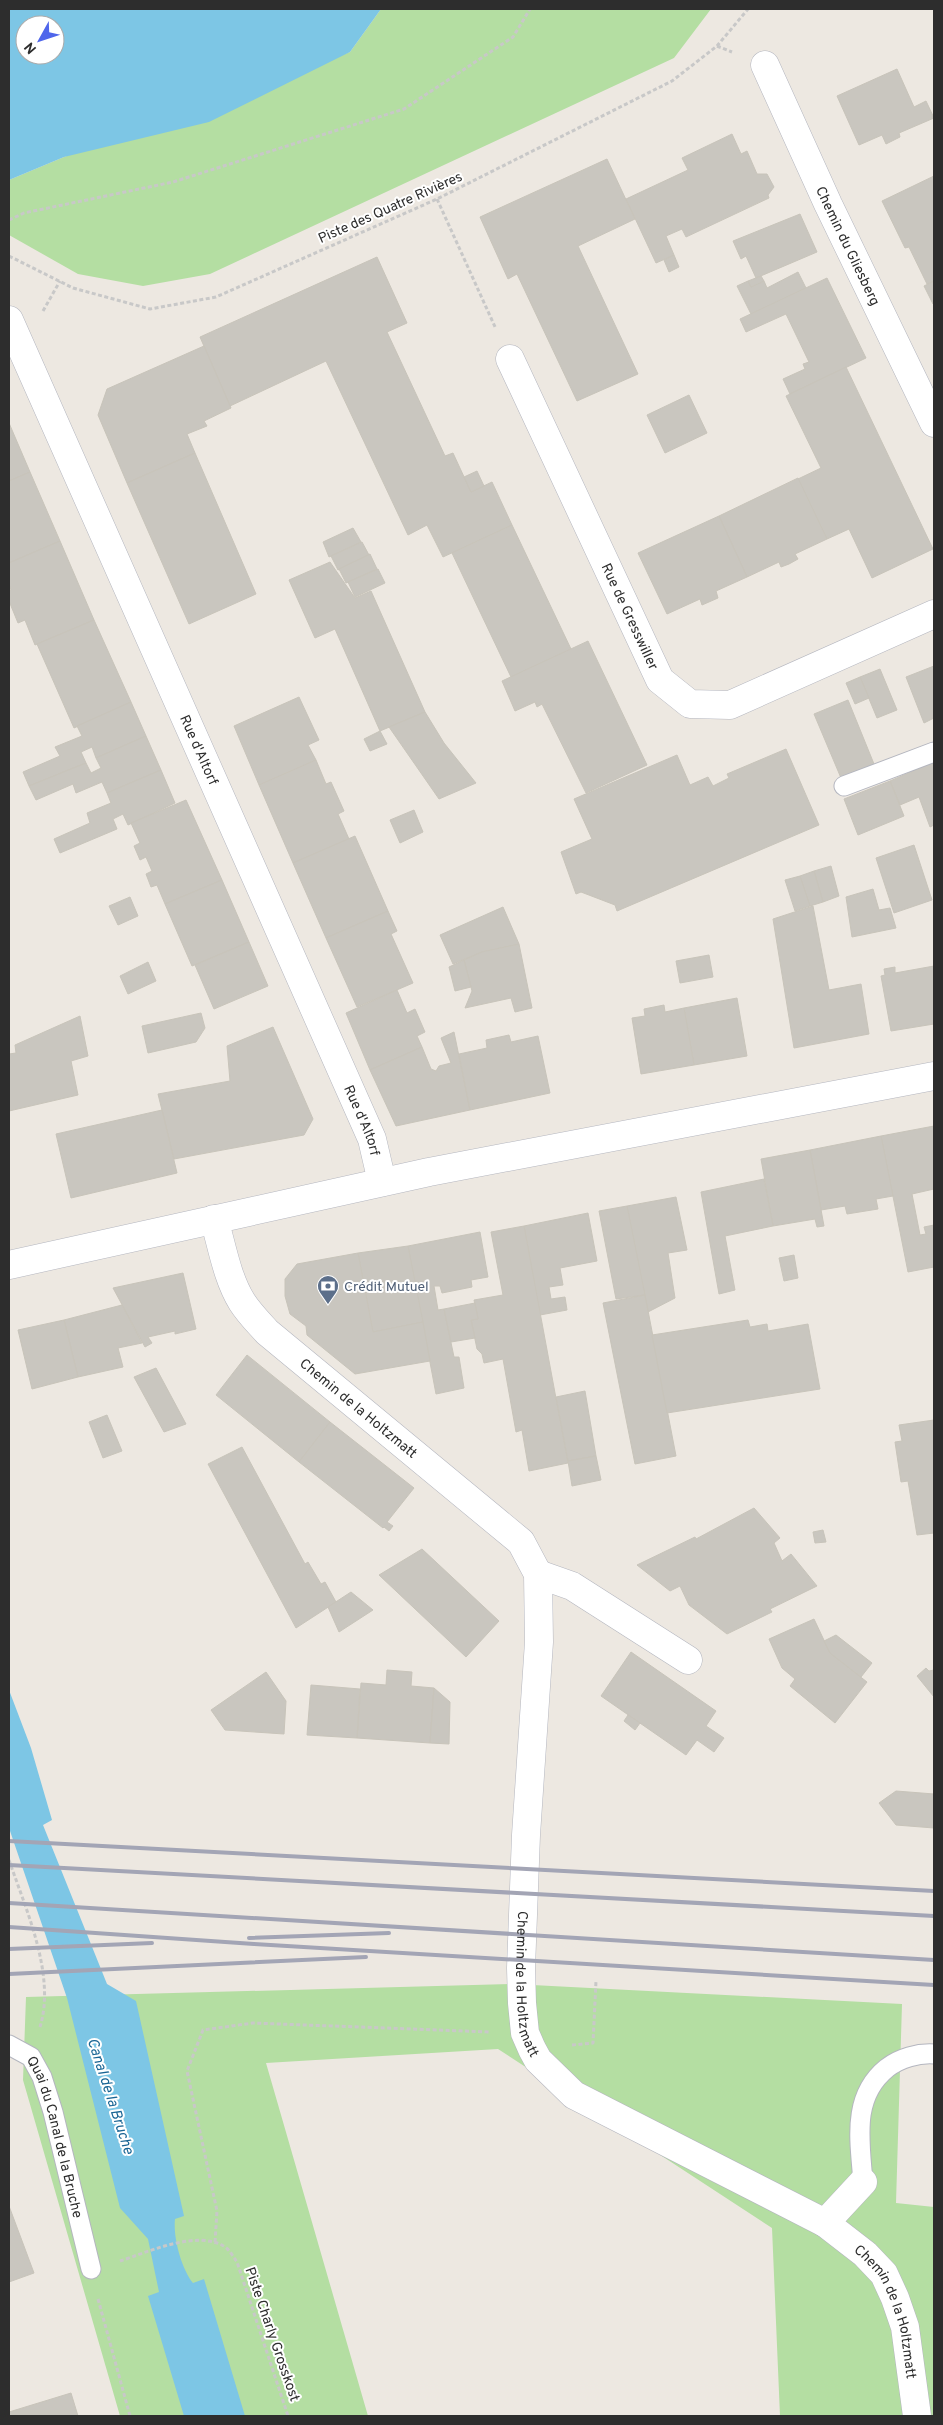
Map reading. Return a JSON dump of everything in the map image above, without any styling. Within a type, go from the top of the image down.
[{"type":"street","name":"Chemin du Gliesberg","points":[[765,65],[828,204],[934,423]]},
{"type":"street","name":"Rue d'Altorf","points":[[9,320],[372,1139],[382,1182]]},
{"type":"street","name":"Rue de Gresswiller","points":[[510,359],[660,680],[690,704],[730,705],[934,614]]},
{"type":"street","points":[[9,1265],[382,1182],[934,1076]]},
{"type":"street","name":"Chemin de la Holtzmatt","points":[[214,1219],[228,1266],[241,1300],[252,1316],[267,1332],[521,1542],[538,1574],[539,1642],[526,1834],[522,1959],[522,2003],[525,2033],[538,2060],[574,2095],[825,2223],[865,2254],[884,2274],[896,2298],[904,2327],[917,2416]]},
{"type":"street","points":[[538,1574],[572,1586],[688,1660]]},
{"type":"street","points":[[825,2223],[863,2182]]},
{"type":"lane","points":[[844,786],[934,752]]},
{"type":"lane","points":[[9,2045],[31,2057]]},
{"type":"lane","points":[[863,2182],[859,2132],[864,2099],[874,2079],[894,2062],[922,2054],[934,2054]]},
{"type":"lane","name":"Quai du Canal de la Bruche","points":[[31,2057],[42,2077],[53,2112],[90,2269]]},
{"type":"path","points":[[9,220],[24,213],[173,182],[404,109],[512,37],[530,9]]},
{"type":"path","name":"Piste des Quatre Rivières","points":[[9,256],[73,288],[150,309],[216,297],[437,199],[672,82],[717,46],[748,9]]},
{"type":"path","points":[[437,199],[510,359]]},
{"type":"path","name":"Quai du Canal de la Bruche","points":[[9,1860],[29,1919],[45,1984],[45,2011],[31,2057]]},
{"type":"path","points":[[594,2021],[596,1981]]},
{"type":"path","points":[[145,2253],[182,2242],[195,2240],[215,2242],[217,2211],[187,2071],[203,2030],[253,2023],[525,2033]]},
{"type":"path","name":"Piste Charly Grosskost","points":[[215,2242],[227,2248],[237,2262],[288,2416]]},
{"type":"path","points":[[90,2269],[130,2416]]},
{"type":"green space","points":[[381,9],[711,9],[674,58],[210,274],[143,286],[78,274],[9,235],[9,180],[64,157],[350,52]]},
{"type":"green space","points":[[513,1984],[902,2004],[896,2203],[934,2207],[934,2416],[780,2416],[772,2228],[498,2049],[266,2063],[368,2416],[120,2416],[23,2080],[26,1997]]},
{"type":"water","points":[[9,9],[381,9],[350,52],[209,122],[64,157],[9,180]]},
{"type":"water","name":"Canal de la Bruche","points":[[9,1690],[31,1748],[52,1820],[43,1825],[107,1984],[136,2001],[184,2216],[175,2219],[175,2234],[179,2252],[185,2269],[193,2283],[204,2279],[245,2416],[184,2416],[148,2296],[159,2292],[148,2239],[120,2208],[67,1998],[9,1828]]},
{"type":"building","points":[[897,69],[914,107],[926,101],[934,118],[899,133],[900,137],[886,144],[882,135],[859,145],[837,96]]},
{"type":"building","points":[[732,134],[741,154],[747,151],[757,174],[767,174],[774,187],[768,195],[769,198],[686,237],[682,229],[666,236],[674,255],[656,263],[626,199],[688,170],[682,158]]},
{"type":"building","points":[[607,159],[635,219],[578,246],[638,374],[577,401],[517,274],[508,279],[480,217]]},
{"type":"building","points":[[934,176],[934,281],[927,284],[909,247],[905,248],[882,201]]},
{"type":"building","points":[[800,214],[817,252],[756,278],[746,256],[741,259],[733,241]]},
{"type":"building","points":[[674,255],[679,267],[669,272],[664,260]]},
{"type":"building","points":[[377,257],[407,323],[387,332],[445,456],[453,453],[471,492],[492,482],[512,525],[443,557],[427,525],[408,535],[326,361],[230,406],[200,337]]},
{"type":"building","points":[[798,272],[806,288],[751,314],[737,286],[748,281],[751,287],[764,281],[767,288]]},
{"type":"building","points":[[761,276],[764,281],[751,287],[748,281]]},
{"type":"building","points":[[827,278],[866,358],[790,394],[783,379],[805,369],[803,364],[809,362],[786,314],[746,332],[740,319]]},
{"type":"building","points":[[934,281],[934,303],[933,304],[924,286]]},
{"type":"building","points":[[204,346],[231,408],[204,421],[207,426],[187,434],[195,453],[127,483],[98,415],[107,389]]},
{"type":"building","points":[[846,367],[933,549],[872,578],[849,529],[827,539],[798,479],[821,468],[786,396]]},
{"type":"building","points":[[689,395],[707,433],[665,453],[647,415]]},
{"type":"building","points":[[9,423],[30,472],[9,481]]},
{"type":"building","points":[[195,453],[256,594],[189,624],[127,483]]},
{"type":"building","points":[[477,471],[484,486],[471,492],[464,477]]},
{"type":"building","points":[[30,472],[60,541],[9,563],[9,481]]},
{"type":"building","points":[[798,478],[827,539],[795,554],[798,559],[789,564],[781,567],[779,562],[747,577],[719,516]]},
{"type":"building","points":[[719,516],[747,577],[716,591],[718,598],[702,605],[700,599],[667,614],[638,553]]},
{"type":"building","points":[[512,525],[571,649],[511,677],[452,553]]},
{"type":"building","points":[[353,528],[361,542],[329,557],[323,542]]},
{"type":"building","points":[[60,541],[94,620],[35,645],[25,620],[18,623],[9,601],[9,591],[11,590],[9,585],[9,563]]},
{"type":"building","points":[[362,542],[369,555],[338,570],[331,556]]},
{"type":"building","points":[[370,554],[377,569],[346,583],[339,569]]},
{"type":"building","points":[[330,562],[355,598],[371,591],[425,712],[380,731],[335,629],[315,638],[289,580]]},
{"type":"building","points":[[378,569],[385,583],[355,597],[348,582]]},
{"type":"building","points":[[94,620],[131,702],[74,728],[37,644]]},
{"type":"building","points":[[588,641],[647,765],[586,793],[542,704],[537,707],[535,702],[515,711],[502,681]]},
{"type":"building","points":[[934,666],[934,718],[924,723],[906,677]]},
{"type":"building","points":[[880,669],[897,710],[877,718],[860,677]]},
{"type":"building","points":[[860,677],[869,698],[855,704],[846,683]]},
{"type":"building","points":[[299,697],[319,740],[308,745],[316,760],[259,785],[234,726]]},
{"type":"building","points":[[848,700],[874,764],[841,778],[814,714]]},
{"type":"building","points":[[131,702],[146,736],[96,758],[92,747],[81,752],[86,763],[29,786],[23,772],[60,756],[55,747],[82,736],[77,726]]},
{"type":"building","points":[[425,712],[444,743],[476,783],[439,799],[389,727]]},
{"type":"building","points":[[380,731],[387,744],[370,751],[364,739]]},
{"type":"building","points":[[146,736],[161,770],[107,793],[102,782],[76,793],[73,784],[36,800],[29,786],[86,763],[91,773],[101,768],[96,758]]},
{"type":"building","points":[[786,749],[819,825],[617,911],[615,905],[581,892],[576,894],[561,852],[592,839],[574,799],[677,755],[690,785],[708,777],[713,786],[729,778],[727,774]]},
{"type":"building","points":[[316,760],[326,784],[331,782],[344,811],[338,814],[349,839],[293,863],[259,785]]},
{"type":"building","points":[[934,762],[934,825],[930,827],[919,797],[900,805],[890,781]]},
{"type":"building","points":[[161,770],[175,803],[128,825],[123,814],[113,819],[117,829],[60,853],[54,839],[90,823],[87,813],[111,803],[107,793]]},
{"type":"building","points":[[890,781],[904,816],[858,835],[844,799]]},
{"type":"building","points":[[186,800],[222,880],[165,904],[157,885],[151,887],[146,874],[152,871],[146,857],[140,860],[134,846],[140,843],[131,823]]},
{"type":"building","points":[[414,810],[423,832],[400,843],[390,820]]},
{"type":"building","points":[[355,836],[388,911],[326,938],[293,863]]},
{"type":"building","points":[[914,845],[932,900],[894,913],[876,858]]},
{"type":"building","points":[[831,866],[839,896],[823,902],[814,871]]},
{"type":"building","points":[[814,871],[823,902],[810,906],[800,876]]},
{"type":"building","points":[[800,876],[810,906],[795,911],[785,880]]},
{"type":"building","points":[[222,880],[249,942],[192,966],[165,904]]},
{"type":"building","points":[[873,889],[879,910],[890,908],[896,928],[852,937],[846,897]]},
{"type":"building","points":[[130,897],[138,916],[118,925],[109,906]]},
{"type":"building","points":[[813,906],[829,990],[861,984],[869,1034],[794,1048],[773,919]]},
{"type":"building","points":[[503,907],[519,944],[482,952],[453,964],[440,935]]},
{"type":"building","points":[[388,911],[397,931],[391,934],[413,983],[357,1007],[326,938]]},
{"type":"building","points":[[249,942],[268,986],[214,1009],[195,965]]},
{"type":"building","points":[[519,944],[532,1008],[515,1012],[511,998],[465,1008],[472,991],[464,960],[482,952]]},
{"type":"building","points":[[709,955],[713,977],[680,983],[676,961]]},
{"type":"building","points":[[464,960],[471,987],[455,991],[449,967]]},
{"type":"building","points":[[148,962],[156,981],[128,994],[120,976]]},
{"type":"building","points":[[934,966],[934,1024],[891,1031],[881,976],[885,975],[884,969],[895,967],[895,973]]},
{"type":"building","points":[[397,990],[407,1013],[415,1009],[425,1032],[417,1036],[422,1047],[370,1070],[346,1013]]},
{"type":"building","points":[[737,998],[747,1056],[694,1065],[684,1008]]},
{"type":"building","points":[[664,1005],[665,1012],[684,1008],[694,1065],[641,1074],[632,1018],[645,1016],[644,1009]]},
{"type":"building","points":[[201,1013],[205,1028],[196,1042],[148,1053],[142,1026]]},
{"type":"building","points":[[80,1016],[88,1056],[71,1061],[78,1095],[9,1111],[9,1054],[16,1053],[15,1045]]},
{"type":"building","points":[[273,1027],[313,1119],[304,1135],[174,1159],[158,1094],[230,1081],[227,1046]]},
{"type":"building","points":[[454,1032],[470,1110],[396,1126],[370,1070],[422,1047],[431,1069],[436,1071],[439,1066],[451,1063],[441,1038]]},
{"type":"building","points":[[509,1035],[511,1042],[538,1036],[550,1093],[470,1110],[459,1054],[487,1048],[486,1040]]},
{"type":"building","points":[[162,1110],[177,1173],[71,1198],[56,1134]]},
{"type":"building","points":[[934,1126],[934,1189],[912,1194],[920,1235],[926,1234],[924,1227],[934,1225],[934,1267],[908,1272],[881,1136]]},
{"type":"building","points":[[881,1136],[893,1196],[876,1199],[878,1209],[847,1214],[845,1206],[821,1210],[810,1150]]},
{"type":"building","points":[[810,1150],[824,1226],[817,1227],[815,1219],[773,1226],[761,1159]]},
{"type":"building","points":[[764,1179],[773,1226],[725,1236],[735,1290],[719,1294],[701,1192]]},
{"type":"building","points":[[676,1197],[687,1250],[668,1253],[675,1298],[648,1312],[627,1206]]},
{"type":"building","points":[[627,1206],[645,1295],[616,1299],[599,1211]]},
{"type":"building","points":[[588,1213],[597,1261],[560,1268],[563,1285],[549,1287],[551,1299],[565,1297],[567,1310],[540,1315],[524,1226]]},
{"type":"building","points":[[524,1226],[568,1463],[529,1471],[522,1430],[516,1432],[503,1359],[484,1363],[482,1354],[477,1349],[471,1320],[478,1319],[474,1300],[503,1295],[491,1232]]},
{"type":"building","points":[[480,1232],[488,1277],[471,1280],[472,1287],[442,1293],[440,1286],[434,1286],[438,1310],[444,1309],[454,1357],[459,1357],[464,1388],[436,1394],[408,1246]]},
{"type":"building","points":[[408,1246],[423,1322],[373,1332],[358,1253]]},
{"type":"building","name":"Crédit Mutuel","points":[[358,1253],[373,1332],[423,1322],[430,1361],[355,1374],[307,1335],[306,1326],[290,1314],[285,1296],[285,1279],[297,1264]]},
{"type":"building","points":[[794,1255],[798,1278],[784,1281],[779,1258]]},
{"type":"building","points":[[183,1273],[196,1329],[148,1337],[152,1343],[145,1347],[113,1288]]},
{"type":"building","points":[[645,1295],[676,1456],[635,1464],[603,1303]]},
{"type":"building","points":[[475,1303],[478,1319],[471,1320],[475,1338],[451,1342],[444,1309]]},
{"type":"building","points":[[122,1305],[142,1343],[118,1348],[123,1367],[78,1377],[64,1320]]},
{"type":"building","points":[[64,1320],[78,1377],[32,1389],[18,1330]]},
{"type":"building","points":[[748,1320],[750,1327],[767,1324],[768,1331],[808,1324],[820,1389],[667,1413],[652,1335]]},
{"type":"building","points":[[247,1355],[330,1422],[299,1462],[216,1395]]},
{"type":"building","points":[[156,1368],[186,1424],[164,1432],[134,1377]]},
{"type":"building","points":[[585,1391],[596,1456],[568,1461],[556,1397]]},
{"type":"building","points":[[107,1415],[122,1451],[103,1458],[89,1422]]},
{"type":"building","points":[[934,1420],[934,1533],[917,1535],[908,1481],[901,1482],[895,1442],[902,1441],[899,1425]]},
{"type":"building","points":[[330,1422],[414,1488],[387,1522],[393,1526],[389,1531],[299,1462]]},
{"type":"building","points":[[242,1447],[305,1564],[308,1562],[321,1584],[325,1582],[336,1602],[296,1628],[208,1464]]},
{"type":"building","points":[[596,1456],[601,1480],[572,1486],[568,1461]]},
{"type":"building","points":[[754,1508],[780,1538],[774,1543],[782,1561],[791,1554],[817,1586],[770,1609],[772,1612],[727,1634],[689,1605],[680,1586],[670,1591],[637,1565],[695,1537],[696,1539]]},
{"type":"building","points":[[823,1530],[826,1542],[815,1543],[813,1532]]},
{"type":"building","points":[[422,1549],[499,1621],[466,1657],[379,1575]]},
{"type":"building","points":[[351,1592],[373,1610],[339,1632],[328,1607]]},
{"type":"building","points":[[814,1619],[830,1653],[867,1682],[835,1723],[790,1686],[795,1679],[782,1668],[769,1639]]},
{"type":"building","points":[[836,1635],[872,1663],[861,1677],[830,1653],[824,1641]]},
{"type":"building","points":[[631,1652],[716,1711],[706,1726],[724,1738],[714,1752],[697,1740],[686,1755],[601,1696]]},
{"type":"building","points":[[926,1668],[929,1671],[934,1670],[934,1697],[917,1676]]},
{"type":"building","points":[[387,1670],[412,1672],[411,1686],[434,1688],[430,1743],[357,1738],[361,1683],[386,1685]]},
{"type":"building","points":[[266,1672],[286,1701],[284,1734],[225,1730],[211,1710]]},
{"type":"building","points":[[311,1685],[360,1689],[357,1738],[307,1735]]},
{"type":"building","points":[[434,1688],[450,1702],[449,1744],[430,1743]]},
{"type":"building","points":[[628,1715],[640,1723],[635,1730],[624,1721]]},
{"type":"building","points":[[896,1791],[934,1794],[934,1828],[896,1825],[879,1803]]},
{"type":"building","points":[[9,2206],[34,2273],[9,2282]]},
{"type":"building","points":[[71,2393],[78,2416],[9,2416],[9,2412]]},
{"type":"railway","points":[[9,1841],[934,1891]]},
{"type":"railway","points":[[9,1865],[934,1916]]},
{"type":"railway","points":[[9,1903],[934,1960]]},
{"type":"railway","points":[[9,1927],[254,1944],[934,1985]]},
{"type":"railway","points":[[249,1938],[389,1933]]},
{"type":"railway","points":[[9,1949],[152,1943]]},
{"type":"railway","points":[[9,1974],[366,1957]]},
{"type":"place","name":"Crédit Mutuel","points":[[328,1305]]}]
